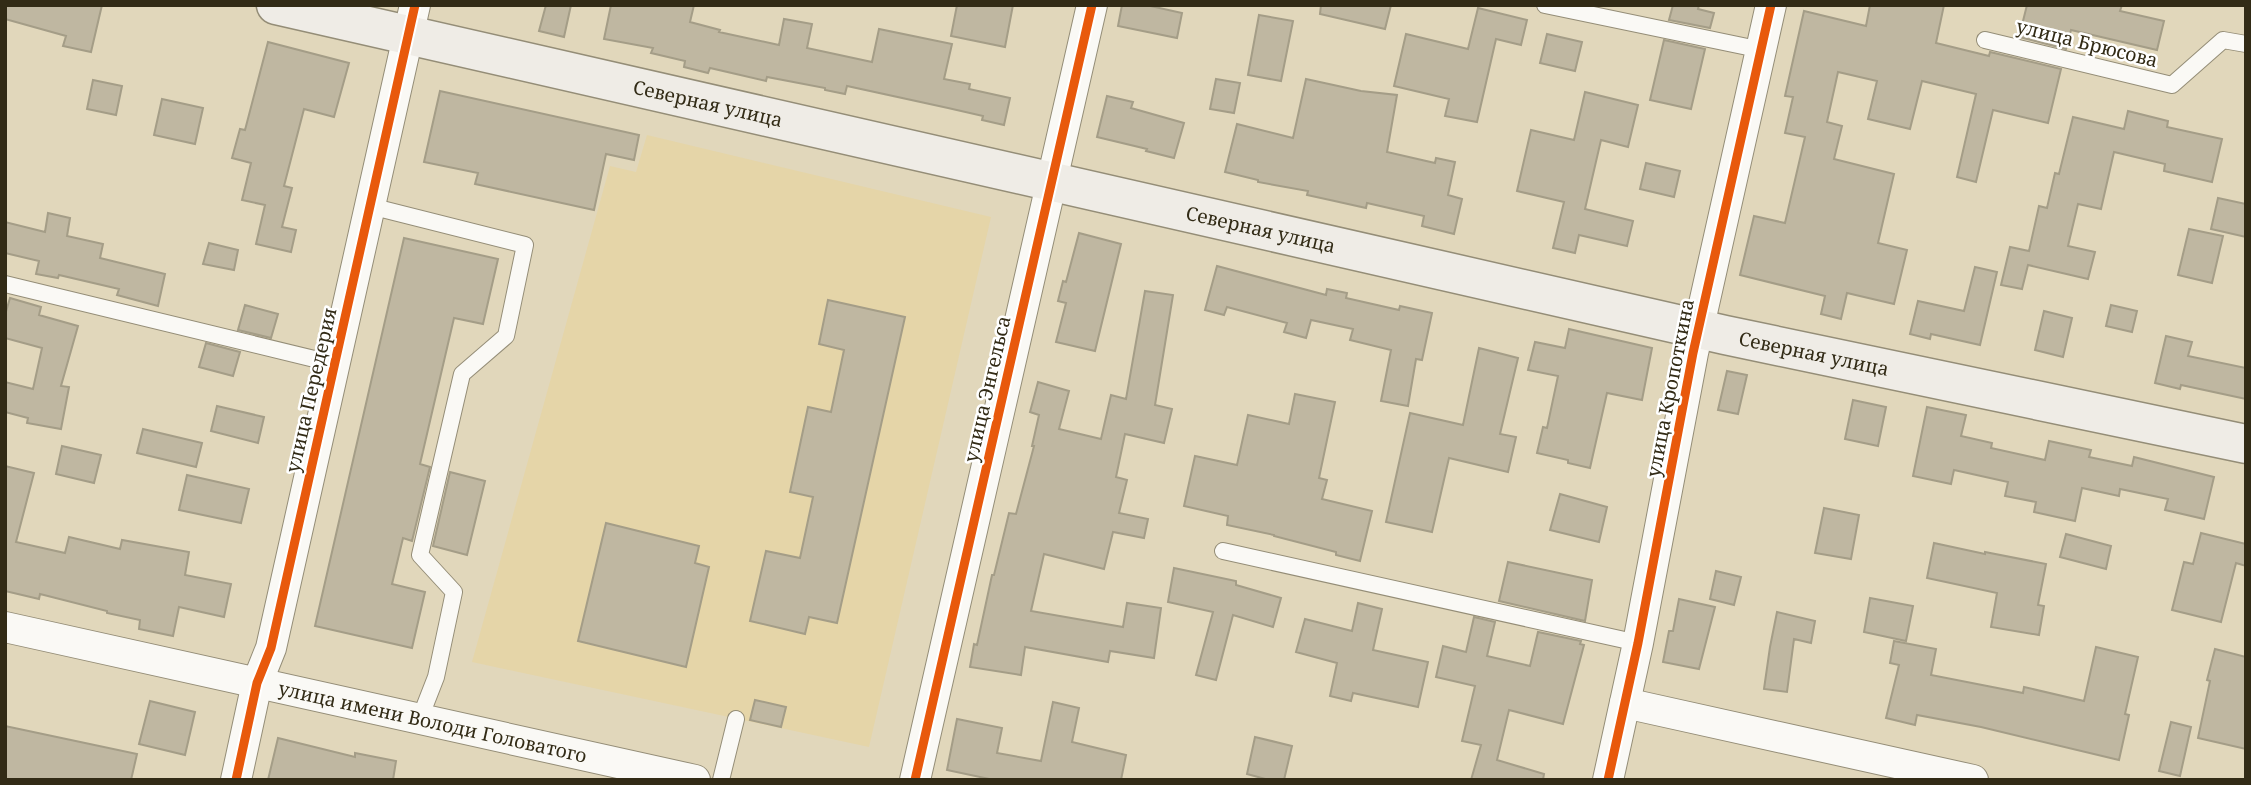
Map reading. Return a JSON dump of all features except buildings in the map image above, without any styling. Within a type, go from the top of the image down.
[{"type":"main road","name":"Северная улица","points":[[276,5],[411,20],[1051,183],[1725,335],[2246,444]]},
{"type":"street","name":"улица Энгельса","points":[[915,780],[1092,5]]},
{"type":"street","name":"улица Кропоткина","points":[[1608,780],[1700,328],[1772,5]]},
{"type":"street","name":"улица Передерия","points":[[236,780],[257,683],[271,648],[411,20]]},
{"type":"street","name":"улица имени Володи Головатого","points":[[5,627],[695,780]]},
{"type":"street","points":[[1625,703],[1973,780]]},
{"type":"lane","points":[[1545,5],[1762,50]]},
{"type":"lane","name":"улица Брюсова","points":[[1985,40],[2172,85],[2223,40],[2246,44]]},
{"type":"lane","points":[[370,206],[525,245],[506,336],[462,374],[420,555],[454,592],[436,677],[420,718]]},
{"type":"lane","name":"улица Передерия","points":[[5,284],[335,364]]},
{"type":"lane","points":[[1223,551],[1638,643]]},
{"type":"lane","points":[[721,780],[736,719]]},
{"type":"shaded area","points":[[647,135],[991,217],[869,747],[472,662],[610,166],[636,172]]},
{"type":"cycle path","points":[[236,780],[257,683],[271,648],[415,5]]},
{"type":"cycle path","points":[[915,780],[1092,5]]},
{"type":"cycle path","points":[[1608,780],[1638,643],[1693,353],[1771,5]]}]
